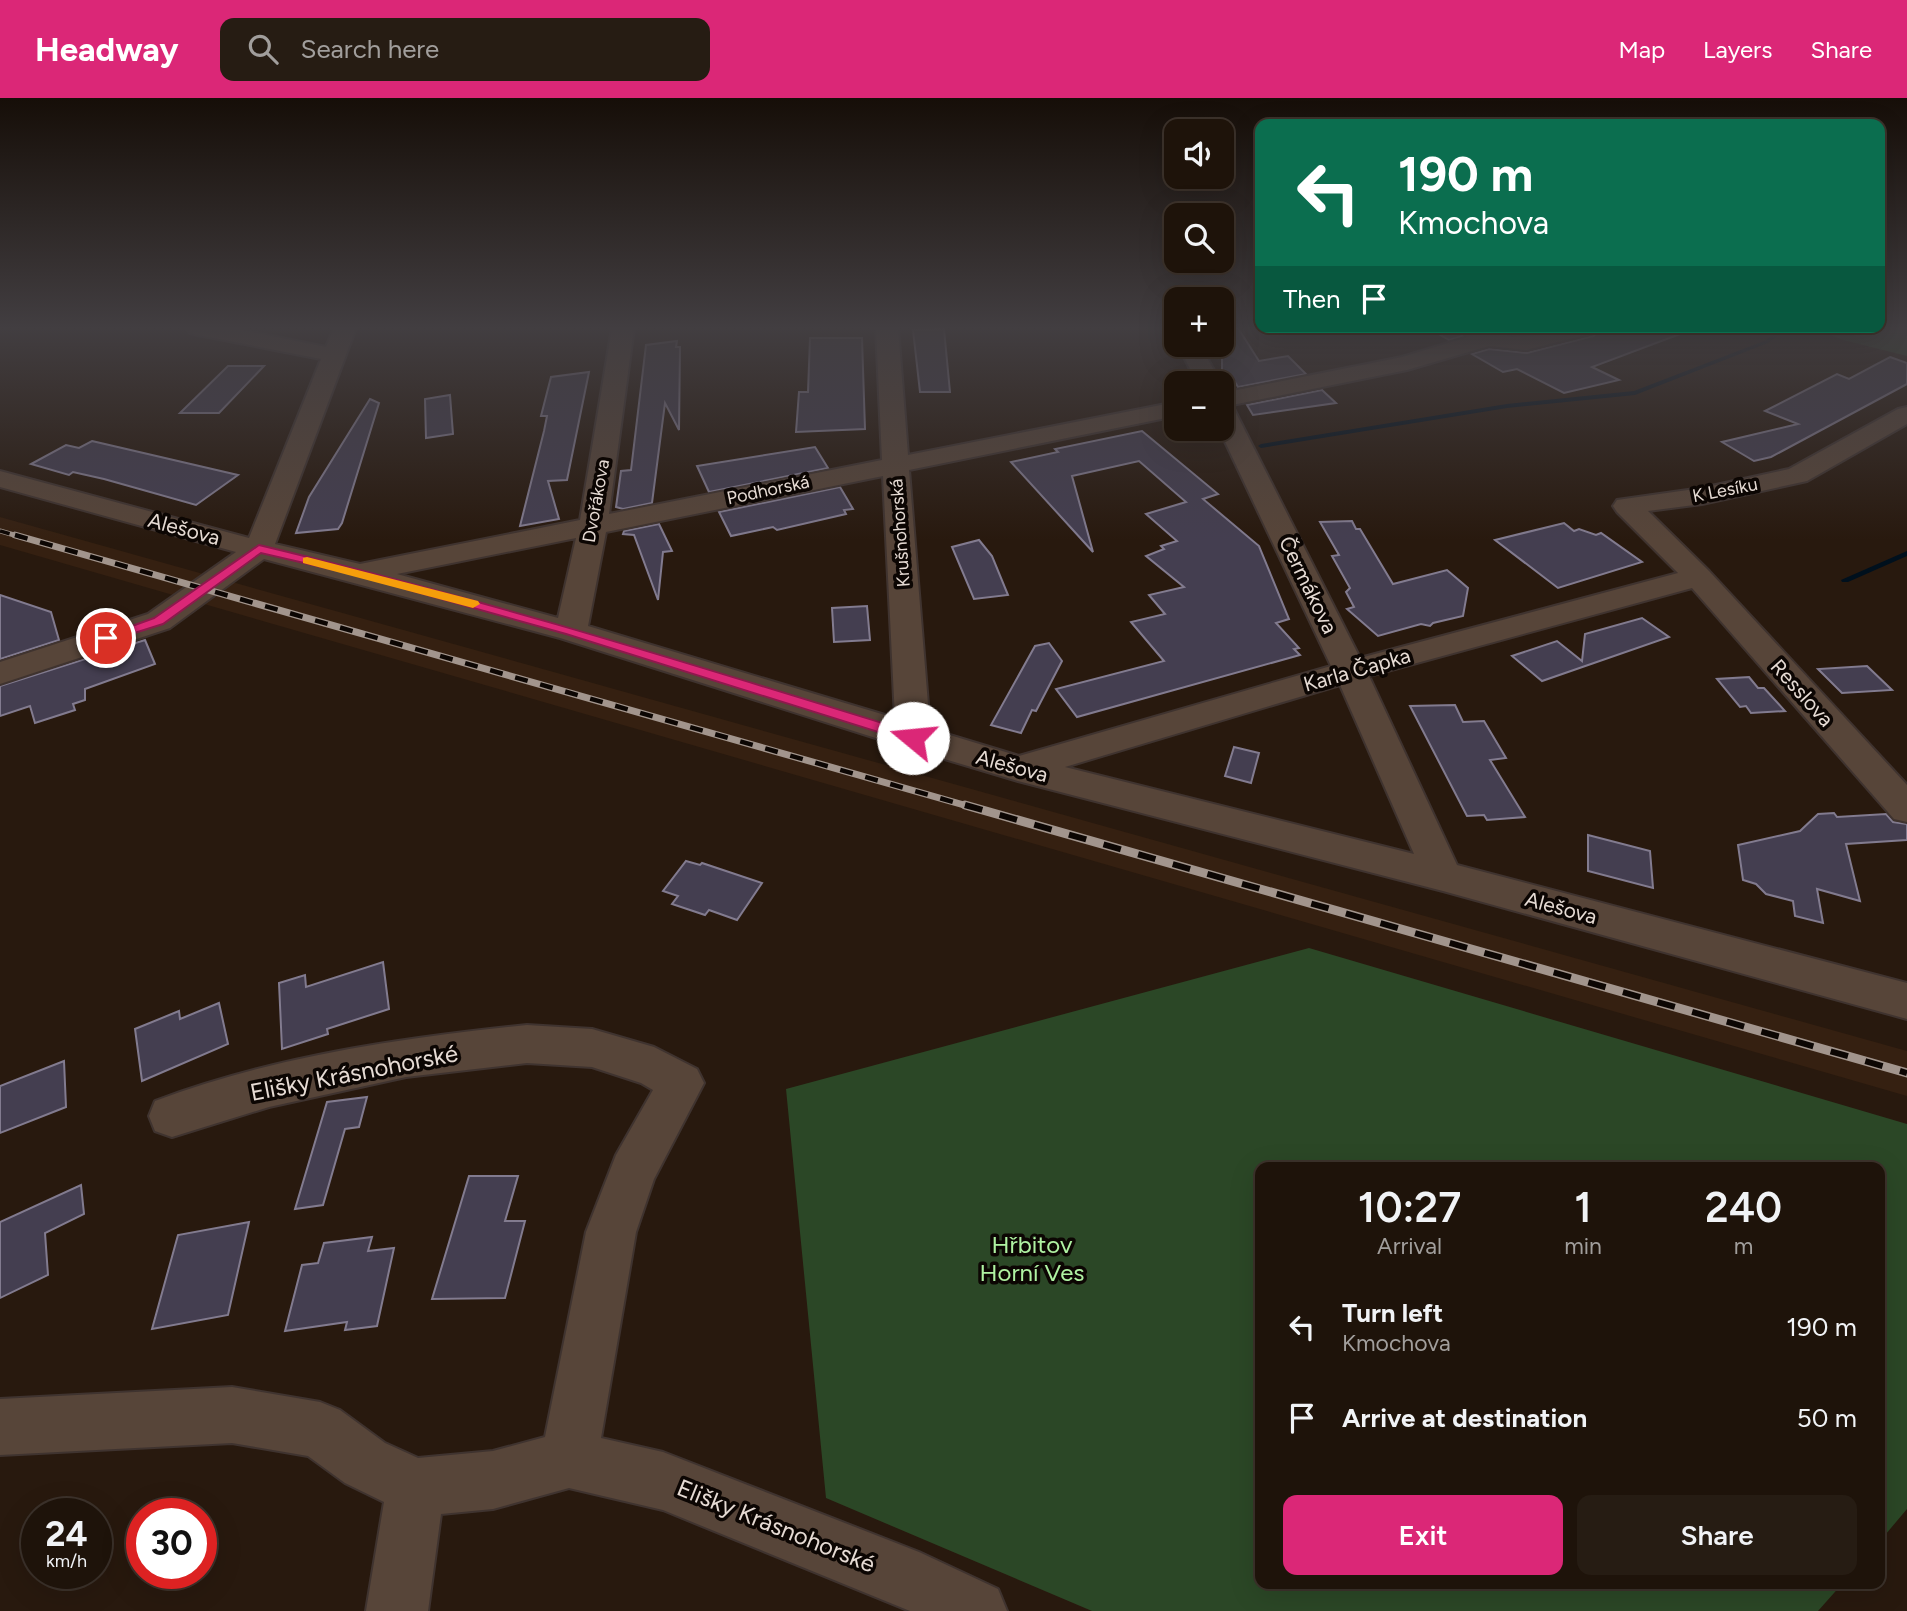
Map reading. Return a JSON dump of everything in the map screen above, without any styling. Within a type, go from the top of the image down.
[{"type":"street","points":[[0,673],[159,621],[259,549],[317,399]]},
{"type":"street","name":"Dvořákova","points":[[570,631],[593,527],[612,399]]},
{"type":"street","name":"Krušnohorská","points":[[891,399],[913,738]]},
{"type":"street","name":"Podhorská","points":[[359,572],[1164,411]]},
{"type":"street","name":"K Lesíku","points":[[1698,577],[1627,506],[1702,496],[1798,475],[1907,414]]},
{"type":"street","name":"Čermákova","points":[[1234,434],[1350,671],[1443,876]]},
{"type":"street","name":"Alešova","points":[[0,480],[259,549],[359,572],[570,631],[1018,768],[1443,876],[1907,1001]]},
{"type":"street","name":"Karla Čapka","points":[[1018,768],[1350,671],[1698,577]]},
{"type":"street","name":"Resslova","points":[[1698,577],[1907,809]]},
{"type":"street","name":"Elišky Krásnohorské","points":[[172,1116],[269,1086],[406,1057],[527,1044],[592,1048],[654,1067],[681,1083],[634,1171],[611,1232],[569,1460]]},
{"type":"street","points":[[0,1427],[232,1415],[320,1430],[365,1463],[416,1487],[397,1611]]},
{"type":"street","name":"Elišky Krásnohorské","points":[[416,1487],[493,1480],[569,1460],[663,1481],[919,1583],[976,1611]]},
{"type":"shaded area","points":[[0,517],[1907,1051],[1907,1096],[0,545]]},
{"type":"green space","name":"Hřbitov Horní Ves","points":[[1309,948],[1907,1124],[1907,1509],[1885,1535],[1885,1162],[1255,1162],[1255,1589],[1838,1589],[1818,1611],[1092,1611],[826,1498],[786,1089]]},
{"type":"building","points":[[195,399],[233,399],[219,413],[180,413]]},
{"type":"building","points":[[370,399],[379,403],[342,523],[338,529],[296,533],[309,497]]},
{"type":"building","points":[[425,399],[450,399],[453,434],[426,438]]},
{"type":"building","points":[[545,399],[584,399],[567,480],[548,481],[559,519],[520,526],[547,416],[541,416]]},
{"type":"building","points":[[640,399],[679,399],[679,430],[665,403],[652,503],[623,509],[616,507],[621,471],[631,470]]},
{"type":"building","points":[[799,399],[864,399],[865,429],[796,432]]},
{"type":"building","points":[[1279,399],[1331,399],[1336,403],[1253,415],[1247,405]]},
{"type":"building","points":[[1789,399],[1880,399],[1771,457],[1754,461],[1722,442],[1798,424],[1765,411]]},
{"type":"building","points":[[1142,431],[1218,494],[1203,499],[1259,546],[1289,619],[1276,623],[1299,648],[1294,649],[1300,655],[1077,717],[1056,689],[1164,661],[1131,622],[1165,614],[1149,595],[1184,587],[1146,556],[1164,549],[1161,546],[1177,541],[1146,514],[1186,502],[1139,461],[1072,476],[1093,552],[1011,462],[1058,452],[1055,449]]},
{"type":"building","points":[[92,441],[238,475],[196,505],[104,479],[73,472],[69,475],[31,464],[66,445],[79,448]]},
{"type":"building","points":[[815,447],[828,468],[709,492],[697,466]]},
{"type":"building","points":[[840,487],[853,509],[844,510],[846,514],[777,530],[773,527],[731,536],[719,512]]},
{"type":"building","points":[[1352,521],[1356,529],[1360,529],[1393,584],[1447,570],[1468,588],[1463,616],[1430,626],[1421,624],[1378,636],[1347,609],[1354,607],[1346,592],[1350,588],[1332,556],[1339,555],[1320,522]]},
{"type":"building","points":[[1564,523],[1574,531],[1579,529],[1596,535],[1601,533],[1642,562],[1558,588],[1495,540]]},
{"type":"building","points":[[659,524],[672,551],[663,552],[658,600],[634,535],[623,534],[624,531]]},
{"type":"building","points":[[979,540],[992,556],[1008,595],[974,599],[952,547]]},
{"type":"building","points":[[0,595],[51,612],[59,640],[0,659]]},
{"type":"building","points":[[867,606],[870,640],[834,642],[832,608]]},
{"type":"building","points":[[1642,618],[1669,637],[1542,681],[1512,656],[1557,641],[1582,661],[1585,634]]},
{"type":"building","points":[[145,640],[155,664],[85,689],[85,700],[73,704],[75,710],[35,723],[30,706],[0,716],[0,686]]},
{"type":"building","points":[[1049,643],[1062,661],[1036,711],[1032,710],[1021,733],[991,725],[1035,646]]},
{"type":"building","points":[[1867,666],[1892,690],[1842,693],[1818,669]]},
{"type":"building","points":[[1749,677],[1758,688],[1764,688],[1785,711],[1751,713],[1746,706],[1740,707],[1717,679]]},
{"type":"building","points":[[1455,705],[1463,722],[1484,721],[1506,758],[1490,760],[1525,817],[1487,820],[1484,815],[1467,816],[1410,706]]},
{"type":"building","points":[[1234,747],[1259,753],[1251,783],[1225,776]]},
{"type":"building","points":[[1834,813],[1837,817],[1886,814],[1893,822],[1907,824],[1907,840],[1846,844],[1860,901],[1817,889],[1823,923],[1795,916],[1793,901],[1766,894],[1756,884],[1743,880],[1738,845],[1800,831],[1818,814]]},
{"type":"building","points":[[1588,835],[1650,851],[1653,888],[1588,871]]},
{"type":"building","points":[[686,861],[700,865],[702,863],[762,883],[737,920],[709,910],[705,915],[672,904],[678,896],[663,891]]},
{"type":"building","points":[[383,962],[389,1009],[327,1029],[328,1034],[282,1049],[279,983],[305,975],[306,987]]},
{"type":"building","points":[[219,1003],[228,1044],[142,1081],[135,1029],[179,1011],[180,1019]]},
{"type":"building","points":[[64,1061],[66,1107],[0,1133],[0,1086]]},
{"type":"building","points":[[367,1097],[359,1127],[345,1129],[323,1205],[295,1209],[327,1102]]},
{"type":"building","points":[[469,1176],[518,1176],[505,1221],[525,1221],[505,1298],[432,1299]]},
{"type":"building","points":[[81,1185],[84,1214],[45,1233],[48,1275],[0,1298],[0,1222]]},
{"type":"building","points":[[249,1222],[228,1315],[152,1329],[178,1235]]},
{"type":"building","points":[[372,1237],[368,1251],[394,1248],[377,1326],[345,1330],[347,1322],[285,1331],[302,1265],[318,1263],[324,1243]]},
{"type":"waterway","points":[[1261,446],[1507,406],[1580,399]]},
{"type":"waterway","points":[[1845,580],[1907,553]]},
{"type":"railway","points":[[0,531],[21,537]]},
{"type":"railway","points":[[15,535],[971,807]]},
{"type":"railway","points":[[965,805],[1907,1073]]},
{"type":"slow traffic","points":[[307,560],[473,604]]},
{"type":"route","points":[[106,638],[159,621],[259,549],[359,572],[570,631],[913,738]]}]
